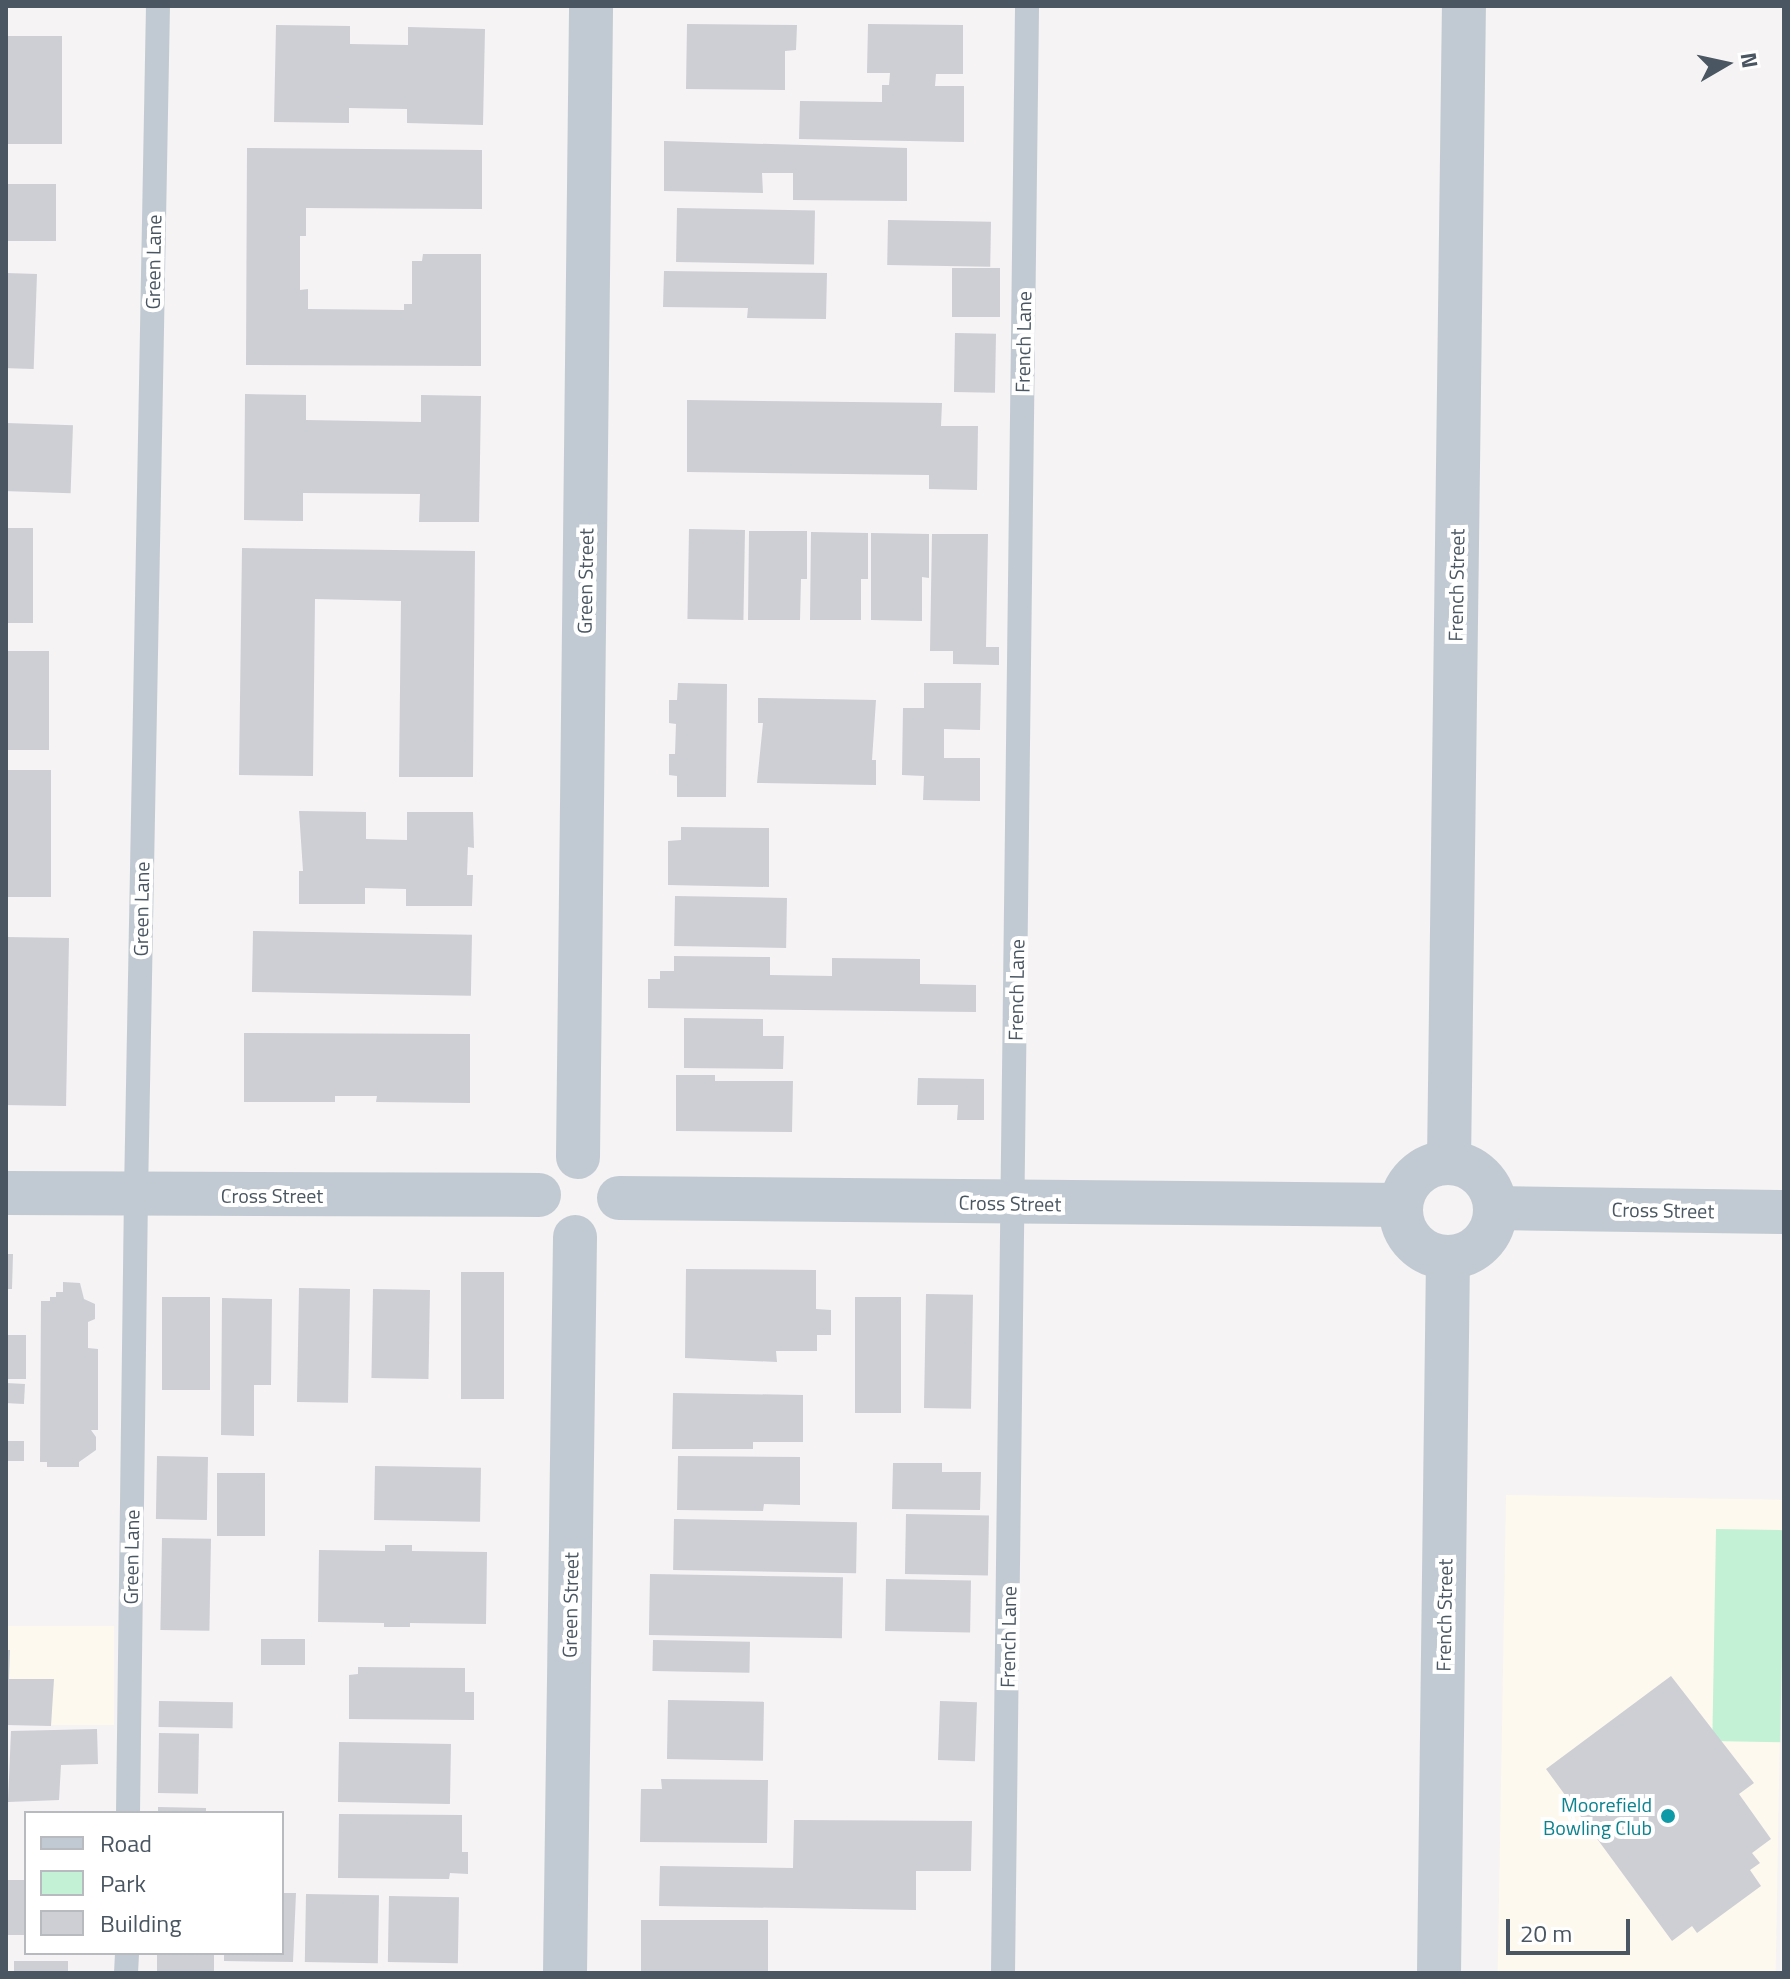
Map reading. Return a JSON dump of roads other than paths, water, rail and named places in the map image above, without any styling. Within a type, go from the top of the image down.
[{"type":"street","name":"Green Street","points":[[578,1157],[591,6]]},
{"type":"street","name":"French Street","points":[[1449,1163],[1464,6]]},
{"type":"street","points":[[578,1157],[602,1165],[611,1174],[619,1198],[609,1223],[588,1236],[575,1237],[552,1227],[545,1218],[539,1195],[547,1173],[566,1159],[578,1157]]},
{"type":"street","points":[[1449,1163],[1471,1169],[1482,1178],[1490,1189],[1495,1208],[1490,1231],[1481,1244],[1467,1253],[1448,1257],[1427,1252],[1416,1245],[1403,1223],[1401,1205],[1409,1183],[1418,1173],[1449,1163]]},
{"type":"street","name":"Cross Street","points":[[6,1193],[539,1195]]},
{"type":"street","name":"Cross Street","points":[[619,1198],[1401,1205]]},
{"type":"street","name":"Cross Street","points":[[1495,1208],[1784,1212]]},
{"type":"street","name":"Green Street","points":[[565,1973],[575,1237]]},
{"type":"street","name":"French Street","points":[[1439,1973],[1448,1257]]},
{"type":"lane","name":"Green Lane","points":[[128,1811],[158,6]]},
{"type":"lane","name":"French Lane","points":[[1003,1973],[1027,6]]},
{"type":"place","name":"Moorefield Bowling Club","points":[[1668,1816]]}]
